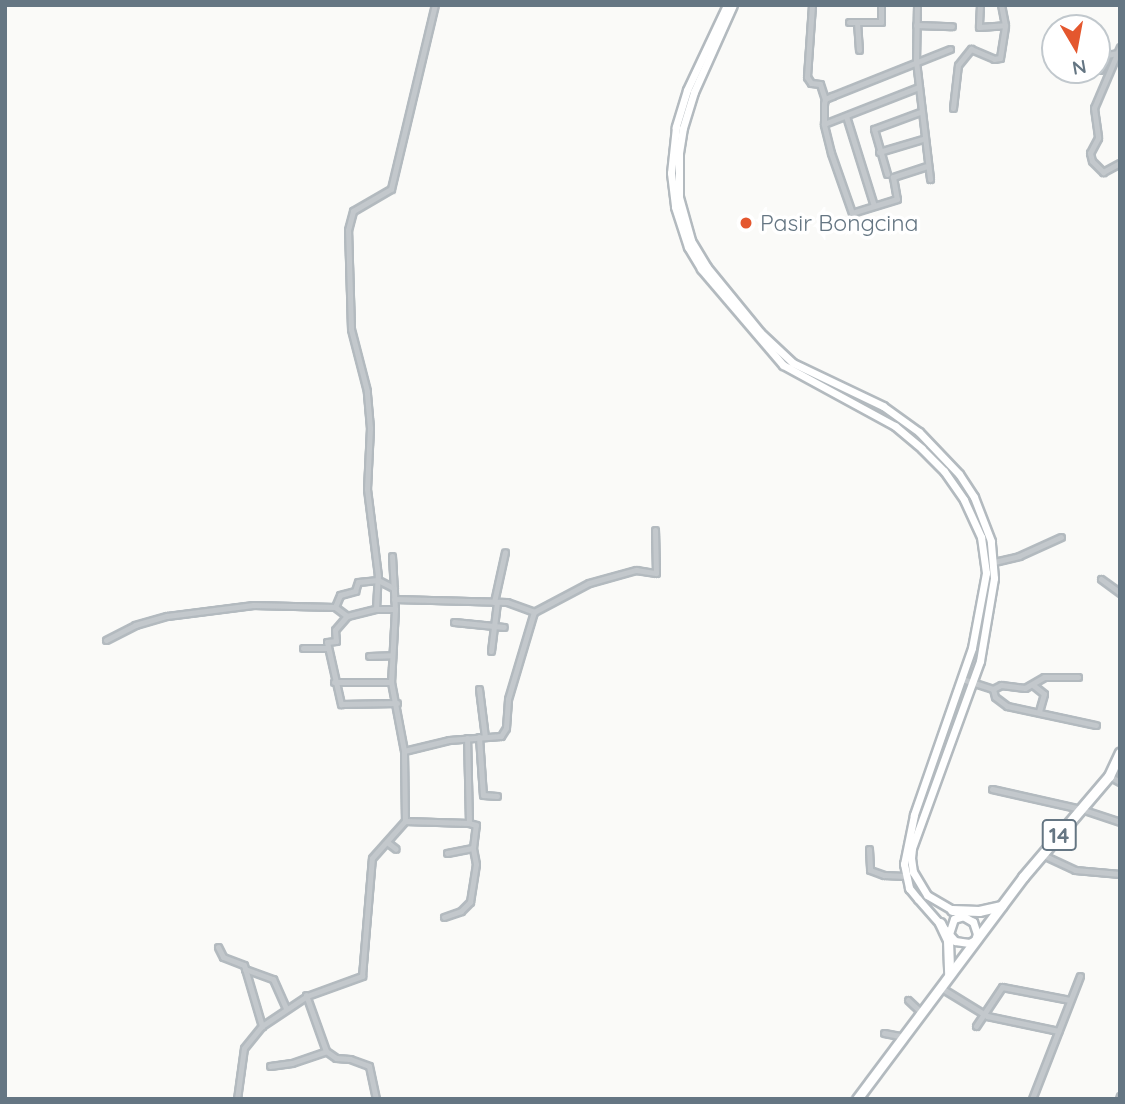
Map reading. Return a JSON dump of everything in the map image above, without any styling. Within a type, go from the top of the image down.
[{"type":"highway","name":"14","points":[[858,1099],[1001,906],[1110,776],[1120,752]]},
{"type":"highway","points":[[947,909],[979,911],[1001,906]]},
{"type":"highway","points":[[937,919],[948,940],[951,958],[945,984]]},
{"type":"main road","points":[[727,5],[687,90],[676,127],[671,173],[682,232],[693,259],[768,351],[795,374],[855,402],[895,426],[944,471],[964,500],[981,537],[986,573],[979,615],[962,679],[907,838],[905,876],[909,888],[960,944],[975,940],[977,928],[965,915],[947,909],[927,895],[913,872],[912,848],[973,684],[990,614],[995,562],[988,529],[974,497],[927,440],[883,406],[793,363],[760,332],[707,267],[691,240],[680,197],[679,153],[682,128],[694,92],[733,5]]},
{"type":"main road","points":[[937,919],[947,909]]},
{"type":"main road","points":[[949,933],[954,919],[965,915]]},
{"type":"street","points":[[376,609],[377,580],[367,489],[371,459],[369,407],[351,329],[348,230],[353,211],[391,189],[435,5]]},
{"type":"street","points":[[812,5],[807,77],[811,83],[820,84],[825,99],[824,124],[852,213],[897,199],[893,177],[928,166]]},
{"type":"street","points":[[849,22],[881,22],[881,5]]},
{"type":"street","points":[[917,5],[916,61],[923,139],[930,179]]},
{"type":"street","points":[[980,5],[979,27],[1005,25]]},
{"type":"street","points":[[953,108],[958,65],[971,49],[1000,58],[1005,25],[1001,5]]},
{"type":"street","points":[[857,22],[859,50]]},
{"type":"street","points":[[916,24],[952,26]]},
{"type":"street","points":[[825,99],[950,49]]},
{"type":"street","points":[[1118,50],[1094,108],[1098,138],[1090,153],[1093,162],[1103,172],[1120,163]]},
{"type":"street","points":[[824,124],[919,87]]},
{"type":"street","points":[[887,174],[874,129],[920,112]]},
{"type":"street","points":[[846,116],[874,206]]},
{"type":"street","points":[[879,152],[923,139]]},
{"type":"street","points":[[404,751],[467,738],[500,736],[506,728],[508,699],[534,612],[589,583],[636,570],[656,573],[655,530]]},
{"type":"street","points":[[995,562],[1019,556],[1061,537]]},
{"type":"street","points":[[491,651],[505,552]]},
{"type":"street","points":[[237,1099],[244,1048],[262,1026],[306,995],[362,976],[372,858],[405,821],[404,751],[391,682],[395,608],[392,556]]},
{"type":"street","points":[[1101,579],[1120,593]]},
{"type":"street","points":[[335,607],[340,595],[355,591],[358,582],[377,580],[394,588]]},
{"type":"street","points":[[394,599],[496,602],[525,607],[534,612]]},
{"type":"street","points":[[106,640],[148,621],[167,616],[253,605],[335,607],[347,616]]},
{"type":"street","points":[[395,608],[376,609],[347,616],[335,630],[336,641],[327,642],[327,648],[334,682],[343,705],[397,703]]},
{"type":"street","points":[[454,622],[504,627]]},
{"type":"street","points":[[303,648],[327,648]]},
{"type":"street","points":[[369,656],[392,655]]},
{"type":"street","points":[[993,689],[996,685],[1025,688],[1044,677],[1078,677]]},
{"type":"street","points":[[962,679],[993,689]]},
{"type":"street","points":[[334,682],[391,682]]},
{"type":"street","points":[[1033,685],[1044,694],[1039,712]]},
{"type":"street","points":[[479,689],[483,795],[497,796]]},
{"type":"street","points":[[993,689],[995,697],[1007,706],[1096,725]]},
{"type":"street","points":[[467,738],[469,823]]},
{"type":"street","points":[[1110,776],[1120,782]]},
{"type":"street","points":[[992,789],[1082,810],[1120,822]]},
{"type":"street","points":[[405,821],[476,825],[476,864],[470,902],[461,911],[444,917]]},
{"type":"street","points":[[387,842],[396,849]]},
{"type":"street","points":[[447,853],[474,848]]},
{"type":"street","points":[[869,849],[870,870],[884,875],[905,876]]},
{"type":"street","points":[[1043,855],[1075,870],[1120,874]]},
{"type":"street","points":[[218,947],[223,957],[243,964],[262,1026]]},
{"type":"street","points":[[245,969],[274,979],[286,1008]]},
{"type":"street","points":[[1032,1099],[1080,976]]},
{"type":"street","points":[[945,984],[984,1013],[998,1019],[1058,1031]]},
{"type":"street","points":[[976,1026],[1004,987],[1070,1000]]},
{"type":"street","points":[[306,995],[326,1051],[336,1058],[351,1059],[369,1066],[376,1099]]},
{"type":"street","points":[[908,1000],[922,1013]]},
{"type":"street","points":[[884,1033],[904,1037]]},
{"type":"street","points":[[270,1066],[292,1063],[326,1051]]},
{"type":"place","name":"Pasir Bongcina","points":[[746,223]]}]
